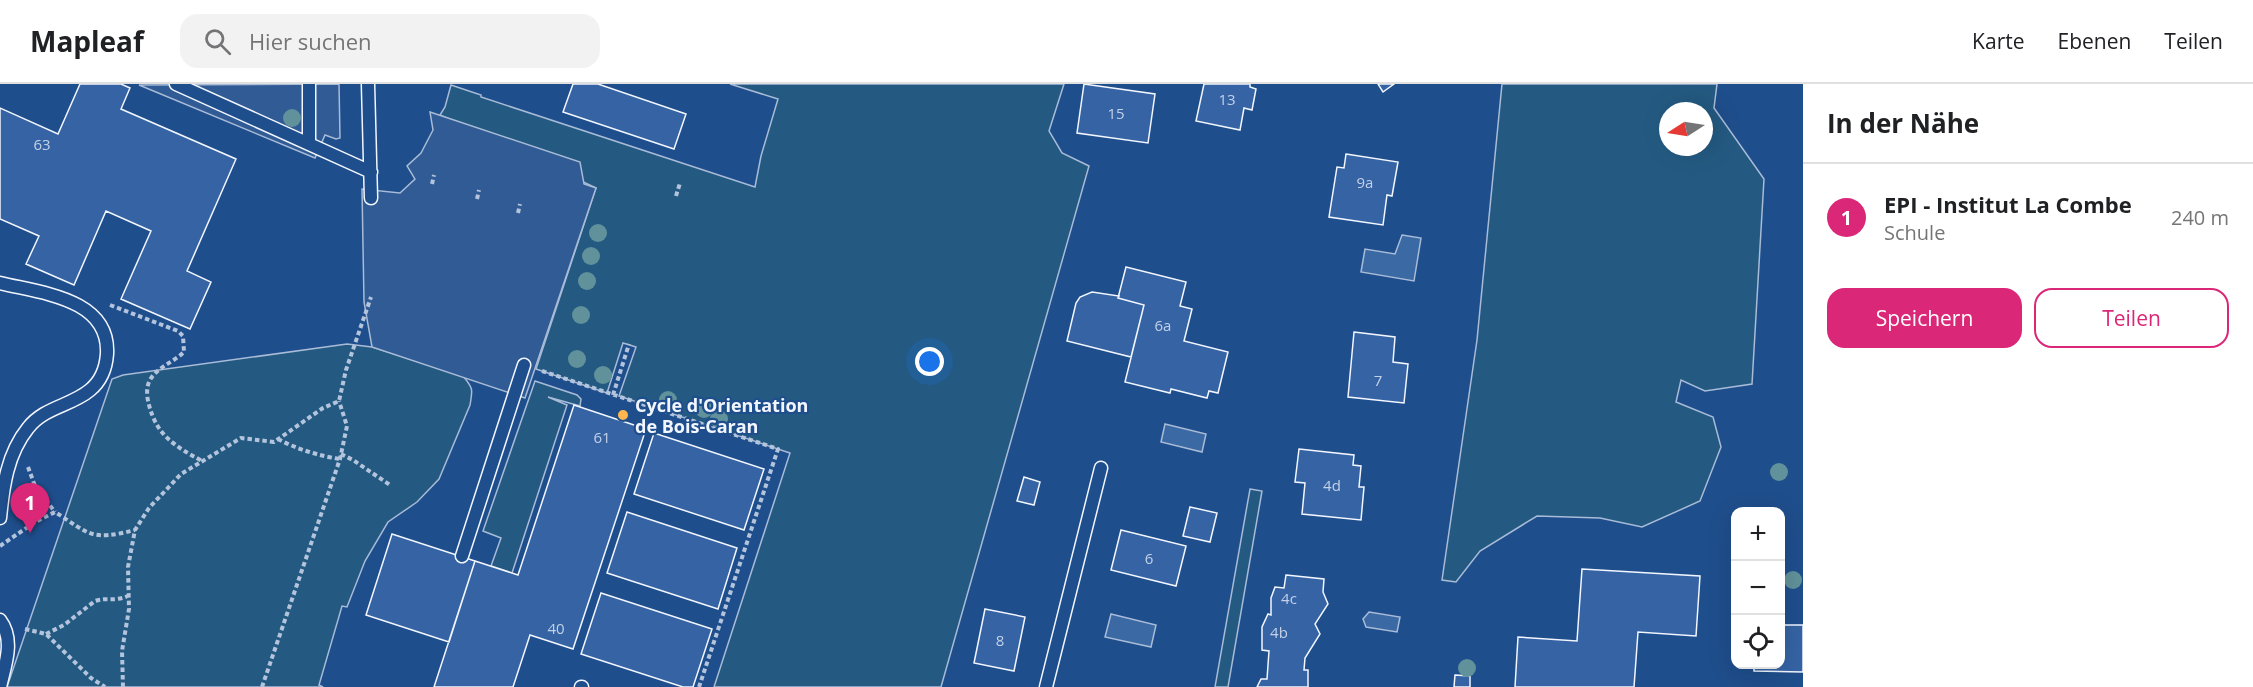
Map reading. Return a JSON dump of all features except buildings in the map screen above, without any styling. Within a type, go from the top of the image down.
[{"type":"lane","points":[[176,84],[371,172]]},
{"type":"lane","points":[[309,84],[309,143]]},
{"type":"lane","points":[[368,84],[371,198]]},
{"type":"lane","points":[[0,283],[51,295],[88,310],[102,329],[107,349],[105,366],[99,380],[82,396],[58,406],[27,428],[6,472],[0,518]]},
{"type":"lane","points":[[462,556],[524,365]]},
{"type":"lane","points":[[1046,687],[1101,468]]},
{"type":"lane","points":[[0,687],[8,649],[3,625]]},
{"type":"path","points":[[432,184],[434,175]]},
{"type":"path","points":[[676,196],[680,183]]},
{"type":"path","points":[[477,199],[479,190]]},
{"type":"path","points":[[518,213],[520,204]]},
{"type":"path","points":[[262,687],[340,456],[347,426],[339,401],[346,370],[371,297]]},
{"type":"path","points":[[88,310],[105,303],[178,331],[183,336],[184,351],[155,374],[149,382],[148,403],[158,429],[176,447],[202,461]]},
{"type":"path","points":[[613,395],[629,344]]},
{"type":"path","points":[[524,365],[778,449],[699,687]]},
{"type":"path","points":[[123,687],[122,651],[129,609],[128,567],[135,530],[149,508],[181,474],[241,438],[274,442],[323,408],[339,401]]},
{"type":"path","points":[[278,439],[286,444],[327,457],[340,456],[353,460],[390,485]]},
{"type":"path","points":[[19,445],[35,486],[55,512],[95,536],[112,536],[135,530]]},
{"type":"path","points":[[0,546],[35,522],[55,512]]},
{"type":"path","points":[[46,634],[55,631],[94,601],[115,600],[128,596]]},
{"type":"path","points":[[3,625],[46,634],[91,678],[105,687]]},
{"type":"shaded area","points":[[339,84],[340,138],[325,135],[315,158],[139,85]]},
{"type":"shaded area","points":[[730,84],[1064,84],[1049,131],[1062,153],[1089,166],[941,687],[714,687],[790,453],[619,396],[636,347],[623,343],[607,393],[536,369],[596,188],[440,115],[445,107],[451,85],[481,95],[481,97],[755,187],[761,156],[778,99]]},
{"type":"shaded area","points":[[1502,84],[1717,84],[1714,108],[1764,179],[1752,384],[1705,391],[1681,380],[1676,402],[1713,417],[1721,447],[1700,501],[1642,527],[1600,518],[1537,516],[1480,551],[1456,582],[1442,580],[1477,340]]},
{"type":"shaded area","points":[[430,112],[580,162],[584,184],[596,188],[525,398],[372,347],[364,302],[362,189],[400,193],[415,179],[407,166],[421,153],[433,130]]},
{"type":"shaded area","points":[[1402,235],[1421,238],[1414,281],[1361,272],[1365,249],[1395,254]]},
{"type":"shaded area","points":[[347,344],[372,347],[463,376],[470,386],[472,395],[439,479],[417,502],[388,522],[365,561],[347,607],[342,606],[319,685],[323,687],[7,687],[112,379],[123,375]]},
{"type":"shaded area","points":[[535,381],[577,395],[581,399],[580,406],[548,397],[567,405],[512,573],[491,566],[501,538],[483,531]]},
{"type":"shaded area","points":[[1165,424],[1206,434],[1202,452],[1161,442]]},
{"type":"shaded area","points":[[1250,489],[1262,491],[1228,687],[1215,687]]},
{"type":"shaded area","points":[[1369,612],[1400,617],[1397,632],[1366,627],[1363,619]]},
{"type":"shaded area","points":[[1111,614],[1156,625],[1151,647],[1105,637]]},
{"type":"place","name":"Cycle d'Orientation de Bois-Caran","points":[[623,415]]},
{"type":"place","name":"EPI - Institut La Combe","points":[[30,533]]}]
